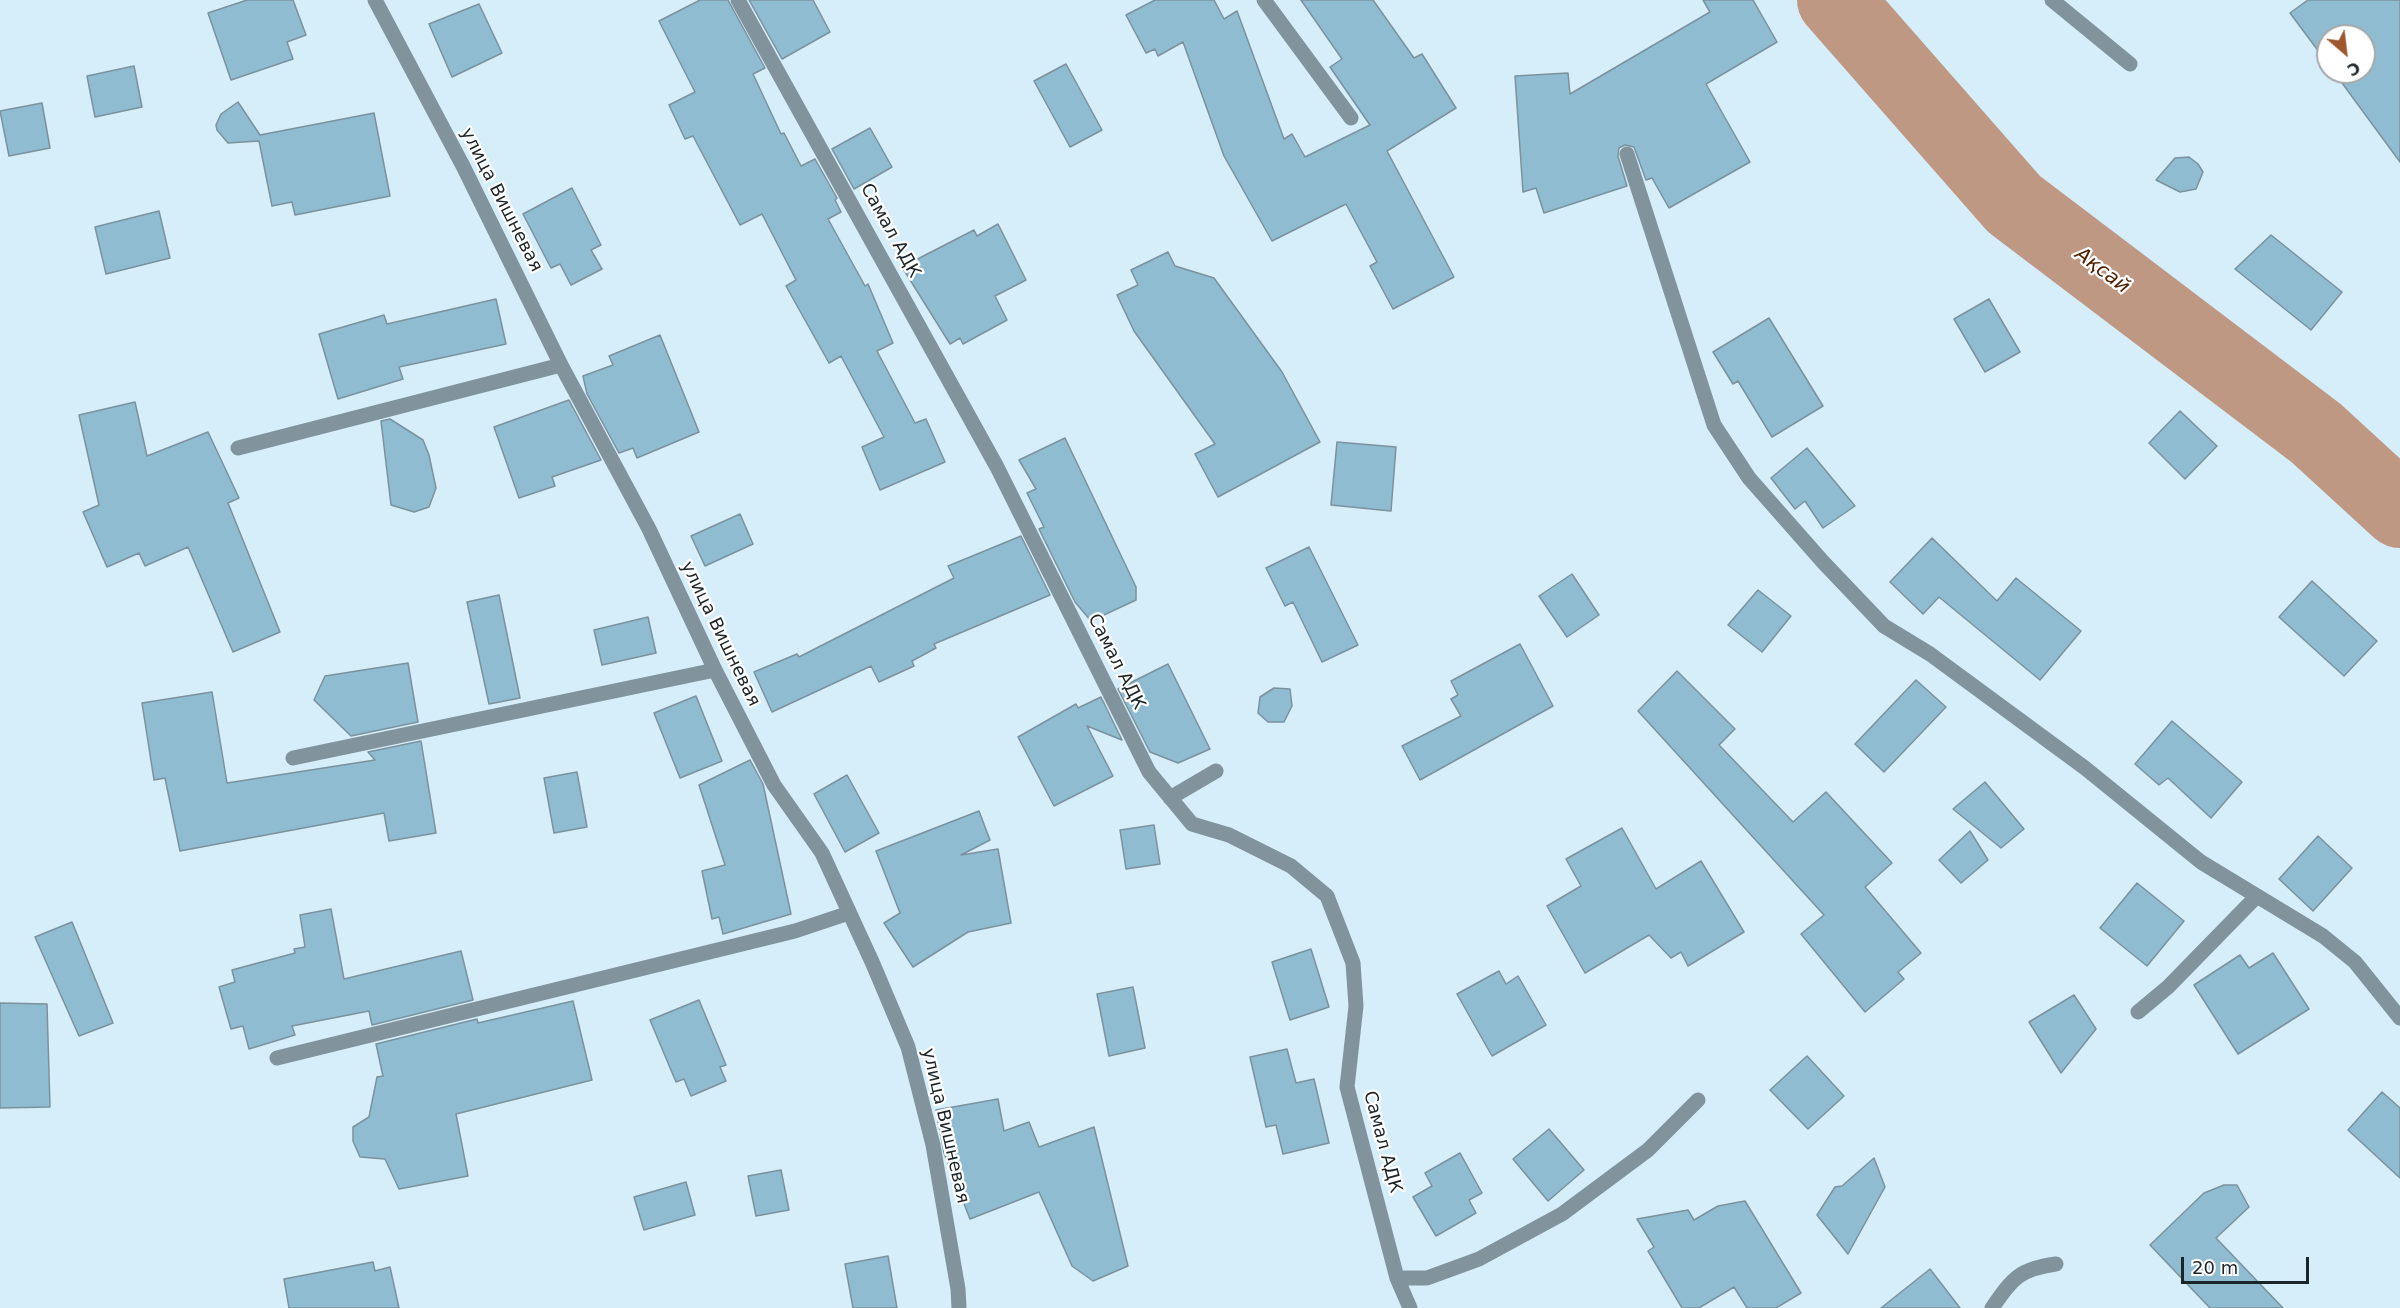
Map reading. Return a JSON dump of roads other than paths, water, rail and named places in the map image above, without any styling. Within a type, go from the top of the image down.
[{"type":"street","name":"улица Вишневая","points":[[375,0],[463,166],[561,365],[649,529],[714,670],[774,785],[822,853],[849,913],[908,1047],[933,1145],[958,1289],[958,1308]]},
{"type":"street","name":"Самал АДК","points":[[738,0],[991,457],[1149,772],[1192,824],[1229,835],[1291,866],[1327,896],[1353,963],[1356,1006],[1347,1087],[1397,1278],[1410,1308]]},
{"type":"street","points":[[1264,0],[1351,118]]},
{"type":"street","points":[[2052,0],[2130,64]]},
{"type":"street","points":[[1627,154],[1714,424],[1749,478],[1823,562],[1884,626],[1930,654],[2085,768],[2201,862],[2323,936],[2355,962],[2400,1018]]},
{"type":"street","points":[[238,447],[561,365]]},
{"type":"street","points":[[293,758],[714,670]]},
{"type":"street","points":[[1170,798],[1216,771]]},
{"type":"street","points":[[2138,1012],[2168,987],[2257,896]]},
{"type":"street","points":[[277,1058],[795,931],[849,913]]},
{"type":"street","points":[[1397,1278],[1426,1278],[1479,1259],[1562,1214],[1648,1150],[1698,1100]]},
{"type":"street","points":[[1992,1308],[2009,1284],[2032,1267],[2056,1264]]},
{"type":"waterway","name":"Ақсай","points":[[1835,0],[2014,204],[2316,433],[2400,510]]}]
